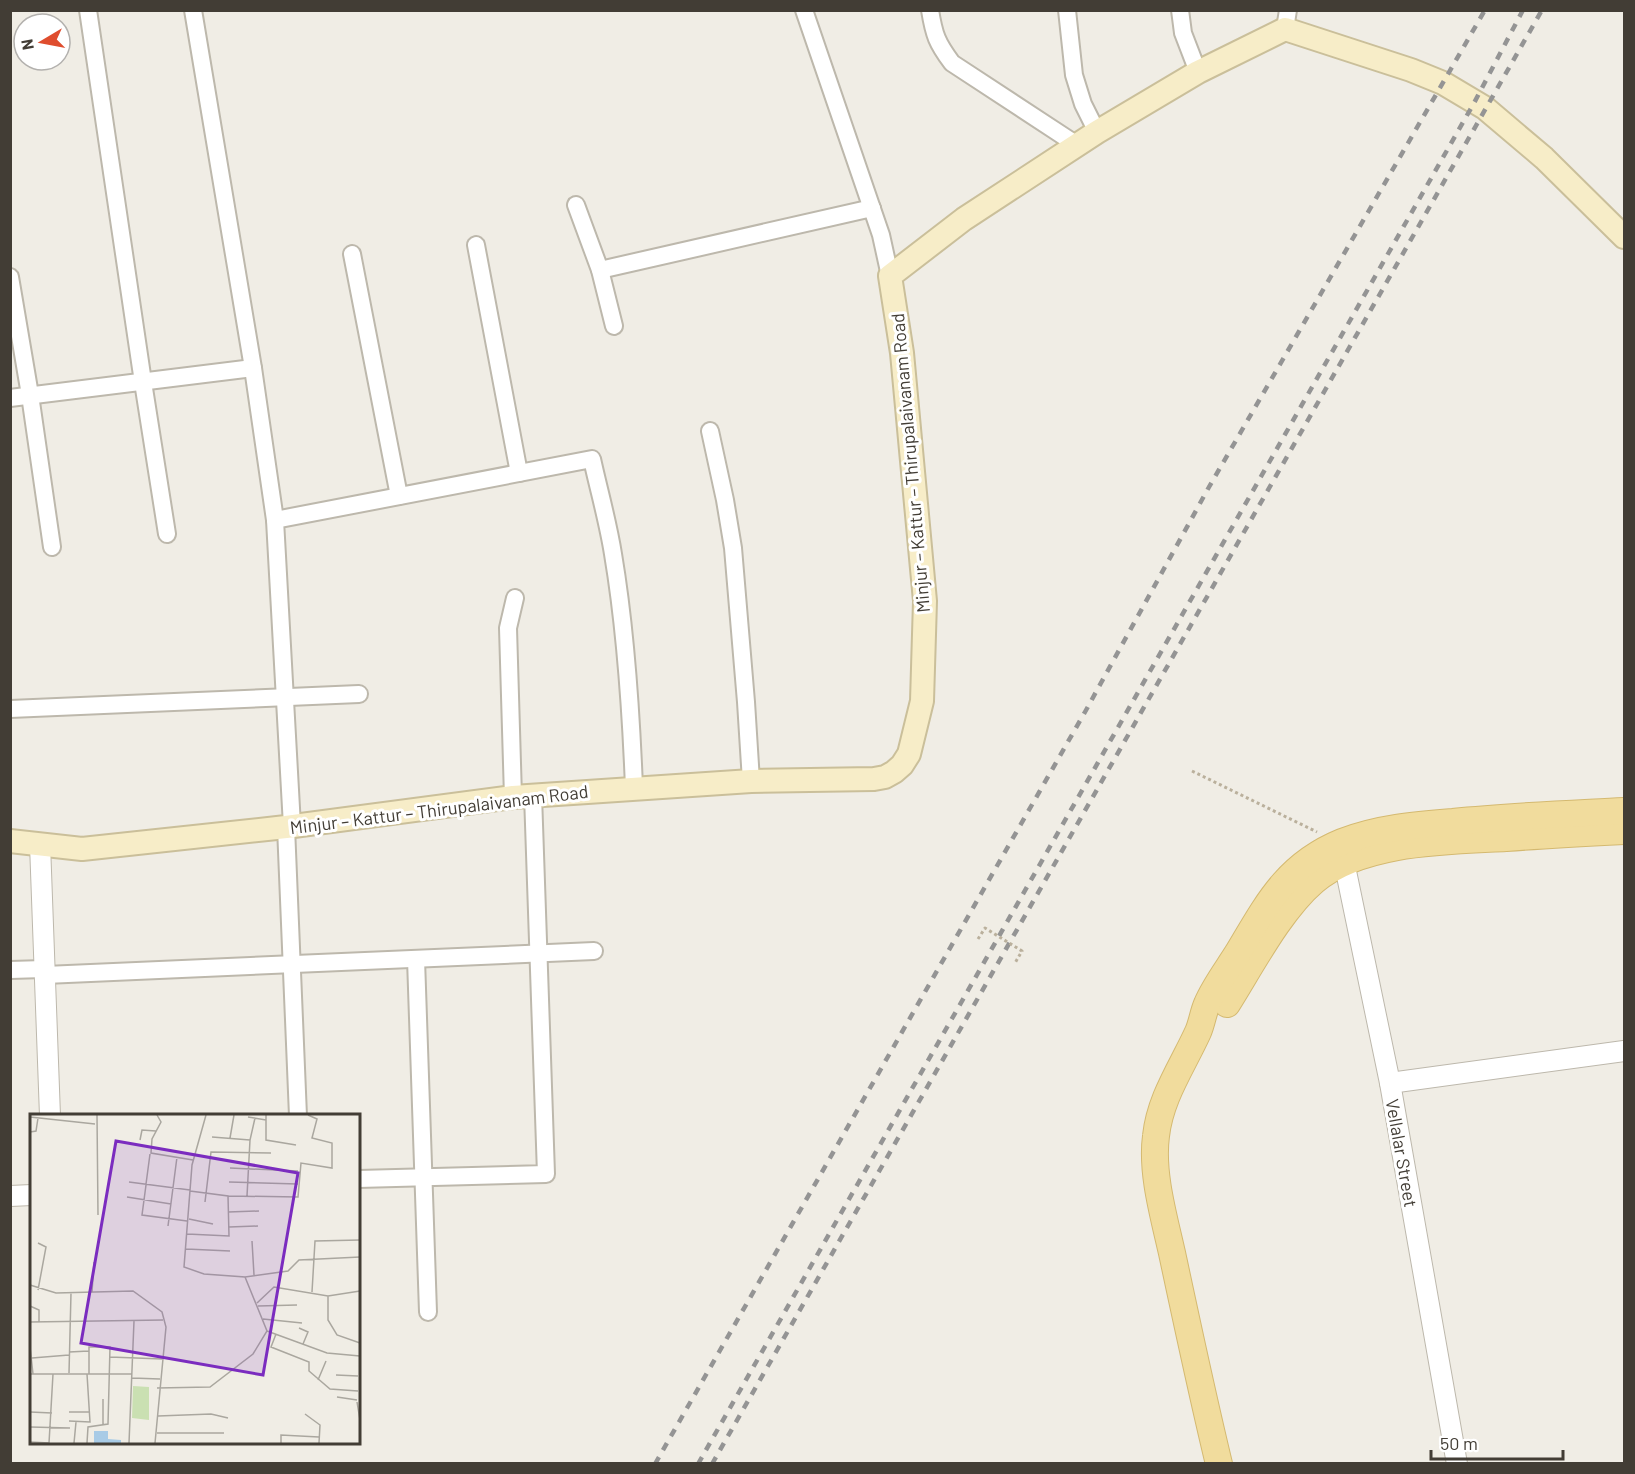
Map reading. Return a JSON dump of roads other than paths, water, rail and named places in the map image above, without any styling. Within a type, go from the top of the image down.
[{"type":"main road","points":[[890,276],[964,219],[1097,132],[1287,20],[1443,83],[1485,108],[1544,158],[1624,237]]},
{"type":"main road","name":"Minjur – Kattur – Thirupalaivanam Road","points":[[10,842],[82,849],[289,827],[523,796],[751,781],[874,779],[894,772],[909,754],[922,701],[926,600],[902,353],[890,276]]},
{"type":"main road","points":[[1342,853],[1359,836],[1394,828],[1484,819],[1624,812]]},
{"type":"main road","points":[[1213,1463],[1162,1205],[1156,1170],[1155,1138],[1168,1091],[1199,1030],[1207,1004],[1264,909],[1284,880],[1300,866],[1342,853],[1361,856],[1400,846],[1449,841],[1624,831]]},
{"type":"street","points":[[88,10],[167,534]]},
{"type":"street","points":[[193,10],[253,368],[275,520],[285,697],[298,1114]]},
{"type":"street","points":[[804,10],[881,235],[890,276]]},
{"type":"street","points":[[930,10],[934,34],[952,63],[1077,146]]},
{"type":"street","points":[[1067,10],[1074,75],[1083,104],[1097,132]]},
{"type":"street","points":[[1180,10],[1183,33],[1198,72]]},
{"type":"street","points":[[576,205],[600,270],[614,326]]},
{"type":"street","points":[[600,270],[872,208]]},
{"type":"street","points":[[476,244],[519,473]]},
{"type":"street","points":[[352,254],[399,496]]},
{"type":"street","points":[[10,277],[52,548]]},
{"type":"street","points":[[10,399],[253,368]]},
{"type":"street","points":[[710,431],[733,548],[751,781]]},
{"type":"street","points":[[275,520],[592,459],[613,553],[624,637],[634,788]]},
{"type":"street","points":[[360,1179],[546,1173],[539,953],[508,628],[515,597]]},
{"type":"street","points":[[10,709],[359,694]]},
{"type":"street","points":[[40,844],[50,1114]]},
{"type":"street","name":"Vellalar Street","points":[[1342,853],[1390,1083],[1457,1464]]},
{"type":"street","points":[[10,970],[45,972],[292,965],[594,951]]},
{"type":"street","points":[[416,959],[428,1312]]},
{"type":"street","points":[[1390,1083],[1624,1051]]},
{"type":"street","points":[[10,1196],[30,1194]]},
{"type":"railway","points":[[655,1464],[1085,712],[1209,487],[1485,10]]},
{"type":"railway","points":[[698,1464],[1474,103],[1523,10]]},
{"type":"railway","points":[[712,1464],[1542,10]]}]
